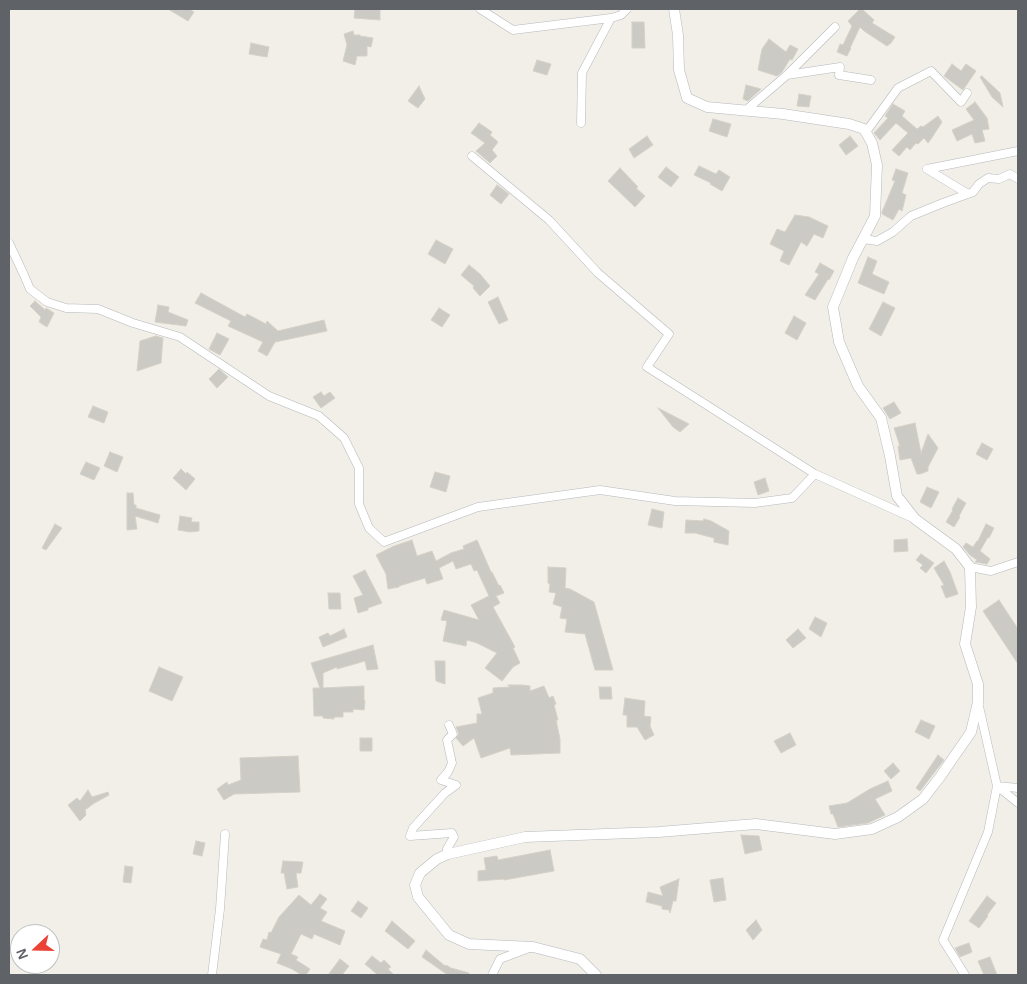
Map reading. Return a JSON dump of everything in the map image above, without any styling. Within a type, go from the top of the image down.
[{"type":"street","points":[[480,9],[513,30],[611,18],[621,15],[627,9]]},
{"type":"street","points":[[674,9],[678,35],[679,70],[687,98],[707,107],[784,114],[849,124],[864,129],[872,144],[877,165],[875,216],[833,307],[839,342],[858,386],[881,418],[890,456],[896,496],[915,519]]},
{"type":"street","points":[[581,123],[582,73],[611,18]]},
{"type":"street","points":[[745,111],[787,75],[834,27]]},
{"type":"street","points":[[787,75],[840,67],[839,75],[871,80]]},
{"type":"street","points":[[866,132],[898,88],[931,71],[961,102],[967,93]]},
{"type":"street","points":[[968,194],[927,169],[1018,151]]},
{"type":"street","points":[[472,156],[549,220],[598,273],[669,334],[647,367],[815,474],[915,519],[956,548],[970,567],[971,606],[964,644],[978,684],[978,702],[997,786],[988,832],[944,940],[965,975]]},
{"type":"street","points":[[863,239],[877,241],[893,232],[911,216],[973,192],[979,184],[988,178],[999,179],[1010,174],[1018,179]]},
{"type":"street","points":[[9,243],[30,289],[47,302],[66,308],[98,309],[133,323],[180,337],[269,396],[319,416],[344,438],[359,468],[359,504],[369,528],[384,542],[478,507],[600,490],[675,501],[755,503],[792,498],[815,474]]},
{"type":"street","points":[[970,567],[991,572],[1018,562]]},
{"type":"street","points":[[596,975],[580,959],[533,947],[469,944],[449,935],[418,897],[415,885],[420,873],[437,859],[448,854],[525,836],[659,832],[756,824],[835,834],[872,829],[898,817],[923,799],[971,732],[978,702]]},
{"type":"street","points":[[448,854],[447,848],[454,837],[452,833],[410,836],[413,828],[456,785],[441,780],[452,764],[447,740],[453,734],[449,725]]},
{"type":"street","points":[[997,786],[1018,788]]},
{"type":"street","points":[[997,786],[1018,803]]},
{"type":"street","points":[[212,975],[220,909],[225,834]]},
{"type":"street","points":[[492,975],[500,960],[533,947]]},
{"type":"building","points":[[168,9],[189,9],[194,12],[188,21]]},
{"type":"building","points":[[355,9],[380,9],[380,20],[354,18]]},
{"type":"building","points":[[860,9],[874,20],[872,23],[895,37],[887,46],[860,27],[847,56],[837,52],[840,44],[843,45],[852,26],[848,21]]},
{"type":"building","points":[[632,22],[644,22],[645,48],[632,48]]},
{"type":"building","points":[[353,31],[354,35],[373,38],[371,47],[367,46],[367,56],[357,56],[355,65],[343,61],[347,45],[344,34]]},
{"type":"building","points":[[769,39],[786,52],[790,45],[798,49],[792,60],[790,59],[782,72],[777,76],[758,70],[762,49]]},
{"type":"building","points":[[251,43],[269,47],[267,57],[249,54]]},
{"type":"building","points":[[537,60],[551,64],[547,75],[533,71]]},
{"type":"building","points":[[952,64],[961,71],[966,64],[976,71],[963,90],[944,76]]},
{"type":"building","points":[[982,76],[1000,93],[1003,107],[992,97],[980,77]]},
{"type":"building","points":[[746,85],[761,89],[748,101],[743,99]]},
{"type":"building","points":[[419,86],[425,99],[418,108],[408,101]]},
{"type":"building","points":[[799,94],[811,96],[809,107],[797,106]]},
{"type":"building","points":[[975,102],[987,118],[989,129],[982,130],[985,141],[975,143],[972,134],[957,141],[952,130],[974,120],[966,109]]},
{"type":"building","points":[[893,104],[905,111],[902,116],[917,129],[938,116],[942,122],[928,143],[924,138],[910,150],[907,147],[899,156],[892,150],[908,133],[896,123],[880,140],[874,133],[888,118],[885,116]]},
{"type":"building","points":[[713,119],[731,124],[727,137],[709,131]]},
{"type":"building","points":[[479,123],[492,132],[490,135],[498,142],[492,150],[497,156],[490,163],[476,151],[485,143],[471,133]]},
{"type":"building","points":[[647,136],[653,145],[634,158],[629,149]]},
{"type":"building","points":[[850,136],[858,146],[846,155],[839,145]]},
{"type":"building","points":[[699,166],[716,174],[719,170],[730,177],[722,191],[694,175]]},
{"type":"building","points":[[666,167],[679,177],[671,187],[658,177]]},
{"type":"building","points":[[620,168],[645,196],[635,207],[608,181]]},
{"type":"building","points":[[896,169],[908,173],[902,193],[906,195],[902,211],[899,209],[893,220],[882,214],[882,212],[895,181],[892,180]]},
{"type":"building","points":[[497,185],[509,194],[501,204],[490,195]]},
{"type":"building","points":[[795,215],[809,217],[828,226],[823,238],[814,234],[807,246],[801,242],[789,265],[780,261],[784,251],[770,244],[777,229],[785,232]]},
{"type":"building","points":[[436,240],[453,249],[445,264],[428,254]]},
{"type":"building","points":[[868,257],[877,261],[872,274],[889,282],[884,294],[858,283]]},
{"type":"building","points":[[820,263],[834,271],[815,300],[805,295],[819,274],[815,272]]},
{"type":"building","points":[[469,265],[490,286],[480,296],[473,288],[474,286],[461,275]]},
{"type":"building","points":[[201,293],[245,317],[247,314],[266,324],[267,321],[278,331],[324,320],[327,331],[275,342],[267,356],[258,351],[263,342],[228,326],[231,321],[195,303]]},
{"type":"building","points":[[498,297],[508,320],[499,324],[488,302]]},
{"type":"building","points":[[35,301],[45,310],[46,308],[54,313],[47,327],[39,322],[41,317],[30,306]]},
{"type":"building","points":[[883,302],[895,308],[881,336],[869,329]]},
{"type":"building","points":[[158,305],[169,307],[168,312],[188,320],[186,326],[155,322]]},
{"type":"building","points":[[439,308],[450,315],[442,327],[431,320]]},
{"type":"building","points":[[794,316],[806,323],[797,340],[785,333]]},
{"type":"building","points":[[217,333],[229,339],[220,355],[209,349]]},
{"type":"building","points":[[156,336],[163,338],[161,363],[137,371],[140,341]]},
{"type":"building","points":[[219,369],[228,377],[217,388],[209,379]]},
{"type":"building","points":[[321,392],[324,396],[330,392],[335,398],[321,408],[313,397]]},
{"type":"building","points":[[894,402],[901,413],[890,419],[883,408]]},
{"type":"building","points":[[93,406],[108,412],[104,423],[88,417]]},
{"type":"building","points":[[658,408],[689,424],[680,432],[673,427]]},
{"type":"building","points":[[915,423],[921,453],[928,434],[938,448],[928,467],[928,471],[920,474],[917,474],[911,458],[900,460],[898,446],[900,446],[894,428]]},
{"type":"building","points":[[982,443],[993,449],[987,460],[976,454]]},
{"type":"building","points":[[110,452],[123,457],[117,472],[104,466]]},
{"type":"building","points":[[86,462],[100,468],[94,480],[80,474]]},
{"type":"building","points":[[181,469],[195,479],[186,490],[173,478]]},
{"type":"building","points":[[435,472],[450,476],[446,492],[430,487]]},
{"type":"building","points":[[765,478],[769,491],[758,495],[754,482]]},
{"type":"building","points":[[927,487],[939,492],[931,508],[920,502]]},
{"type":"building","points":[[127,493],[133,493],[136,508],[160,515],[158,523],[135,516],[137,529],[127,530]]},
{"type":"building","points":[[958,498],[966,503],[954,527],[946,522]]},
{"type":"building","points":[[652,509],[664,512],[662,528],[648,525]]},
{"type":"building","points":[[180,516],[192,518],[191,522],[199,522],[199,531],[178,530]]},
{"type":"building","points":[[704,519],[729,531],[728,545],[714,542],[714,538],[695,533],[685,533],[686,520],[703,521]]},
{"type":"building","points":[[55,524],[62,528],[46,550],[42,548]]},
{"type":"building","points":[[986,524],[994,528],[980,551],[990,559],[987,564],[975,562],[977,560],[963,547],[966,543],[973,547]]},
{"type":"building","points":[[907,539],[908,551],[894,552],[894,540]]},
{"type":"building","points":[[412,540],[417,556],[432,551],[436,561],[464,549],[463,546],[477,540],[491,572],[504,593],[496,596],[500,603],[493,607],[515,647],[513,648],[520,663],[513,667],[502,681],[485,668],[497,653],[467,640],[466,646],[443,641],[447,621],[441,620],[444,610],[479,620],[471,605],[489,596],[477,570],[474,571],[471,564],[456,569],[453,561],[439,568],[443,579],[427,584],[425,578],[388,589],[386,574],[376,555]]},
{"type":"building","points":[[921,554],[934,563],[926,573],[920,568],[923,565],[916,560]]},
{"type":"building","points":[[944,561],[958,594],[946,598],[941,586],[944,585],[934,568]]},
{"type":"building","points":[[548,567],[566,568],[565,588],[594,602],[613,670],[595,670],[585,634],[565,632],[567,619],[560,618],[562,607],[553,604],[556,593],[549,592]]},
{"type":"building","points":[[365,570],[382,603],[358,613],[354,598],[363,595],[353,576]]},
{"type":"building","points":[[328,593],[340,593],[341,609],[329,609]]},
{"type":"building","points":[[999,600],[1018,629],[1018,664],[983,611]]},
{"type":"building","points":[[815,617],[827,623],[821,637],[809,629]]},
{"type":"building","points":[[344,629],[347,637],[323,647],[319,637],[328,633],[330,636]]},
{"type":"building","points":[[798,629],[806,638],[793,648],[786,640]]},
{"type":"building","points":[[373,645],[378,669],[367,670],[365,661],[337,669],[337,667],[323,673],[323,688],[364,686],[364,710],[353,709],[353,712],[343,712],[343,717],[334,717],[334,719],[314,716],[313,688],[320,688],[311,663]]},
{"type":"building","points":[[435,661],[445,661],[445,684],[436,681]]},
{"type":"building","points":[[159,667],[183,677],[172,701],[149,691]]},
{"type":"building","points":[[508,685],[530,686],[530,691],[544,686],[549,698],[553,696],[558,720],[556,720],[560,739],[560,753],[511,755],[510,748],[481,758],[474,738],[463,746],[456,738],[459,734],[456,727],[477,723],[477,714],[482,714],[478,698],[493,693],[493,688],[510,687]]},
{"type":"building","points":[[599,687],[611,687],[612,699],[600,699]]},
{"type":"building","points":[[625,698],[645,701],[644,716],[651,717],[650,726],[654,735],[645,740],[637,727],[627,727],[627,715],[623,715]]},
{"type":"building","points":[[921,720],[935,726],[929,739],[915,732]]},
{"type":"building","points":[[790,733],[796,745],[781,753],[774,741]]},
{"type":"building","points":[[360,738],[372,738],[372,751],[360,751]]},
{"type":"building","points":[[938,755],[944,760],[920,791],[916,788]]},
{"type":"building","points":[[298,756],[300,792],[234,794],[224,800],[217,789],[227,782],[228,785],[241,780],[240,758]]},
{"type":"building","points":[[893,763],[900,771],[891,779],[884,771]]},
{"type":"building","points":[[888,781],[892,791],[875,799],[885,815],[868,823],[838,827],[829,806],[847,803]]},
{"type":"building","points":[[88,790],[92,797],[108,792],[109,795],[85,810],[86,815],[80,821],[68,805],[77,798],[80,801]]},
{"type":"building","points":[[741,835],[759,836],[762,850],[745,854]]},
{"type":"building","points":[[196,841],[205,843],[202,856],[193,854]]},
{"type":"building","points":[[550,850],[554,871],[504,880],[478,881],[478,871],[486,870],[484,858],[497,856],[498,860]]},
{"type":"building","points":[[283,861],[303,862],[301,873],[296,873],[298,887],[287,889],[284,873],[281,873]]},
{"type":"building","points":[[125,866],[133,867],[131,883],[123,882]]},
{"type":"building","points":[[723,878],[726,900],[714,902],[710,880]]},
{"type":"building","points":[[679,879],[676,901],[673,901],[670,913],[669,910],[662,909],[662,906],[646,902],[648,892],[663,896],[660,887]]},
{"type":"building","points":[[320,894],[327,899],[320,908],[327,912],[321,921],[345,931],[340,945],[314,934],[312,939],[301,934],[291,954],[298,957],[296,960],[310,969],[306,975],[302,975],[277,963],[281,954],[260,947],[263,939],[267,940],[269,932],[271,933],[279,917],[299,895],[311,905]]},
{"type":"building","points":[[987,896],[996,903],[979,928],[969,921]]},
{"type":"building","points":[[358,901],[368,908],[361,918],[351,911]]},
{"type":"building","points":[[756,920],[762,930],[753,940],[746,930]]},
{"type":"building","points":[[392,921],[415,941],[408,949],[385,931]]},
{"type":"building","points":[[969,943],[972,952],[960,957],[955,948]]},
{"type":"building","points":[[426,950],[445,966],[469,973],[468,975],[448,975],[422,957]]},
{"type":"building","points":[[372,956],[381,963],[384,960],[391,967],[388,969],[394,975],[378,975],[365,964]]},
{"type":"building","points":[[990,957],[997,975],[984,975],[978,961]]},
{"type":"building","points":[[340,959],[349,966],[342,975],[328,975]]}]
